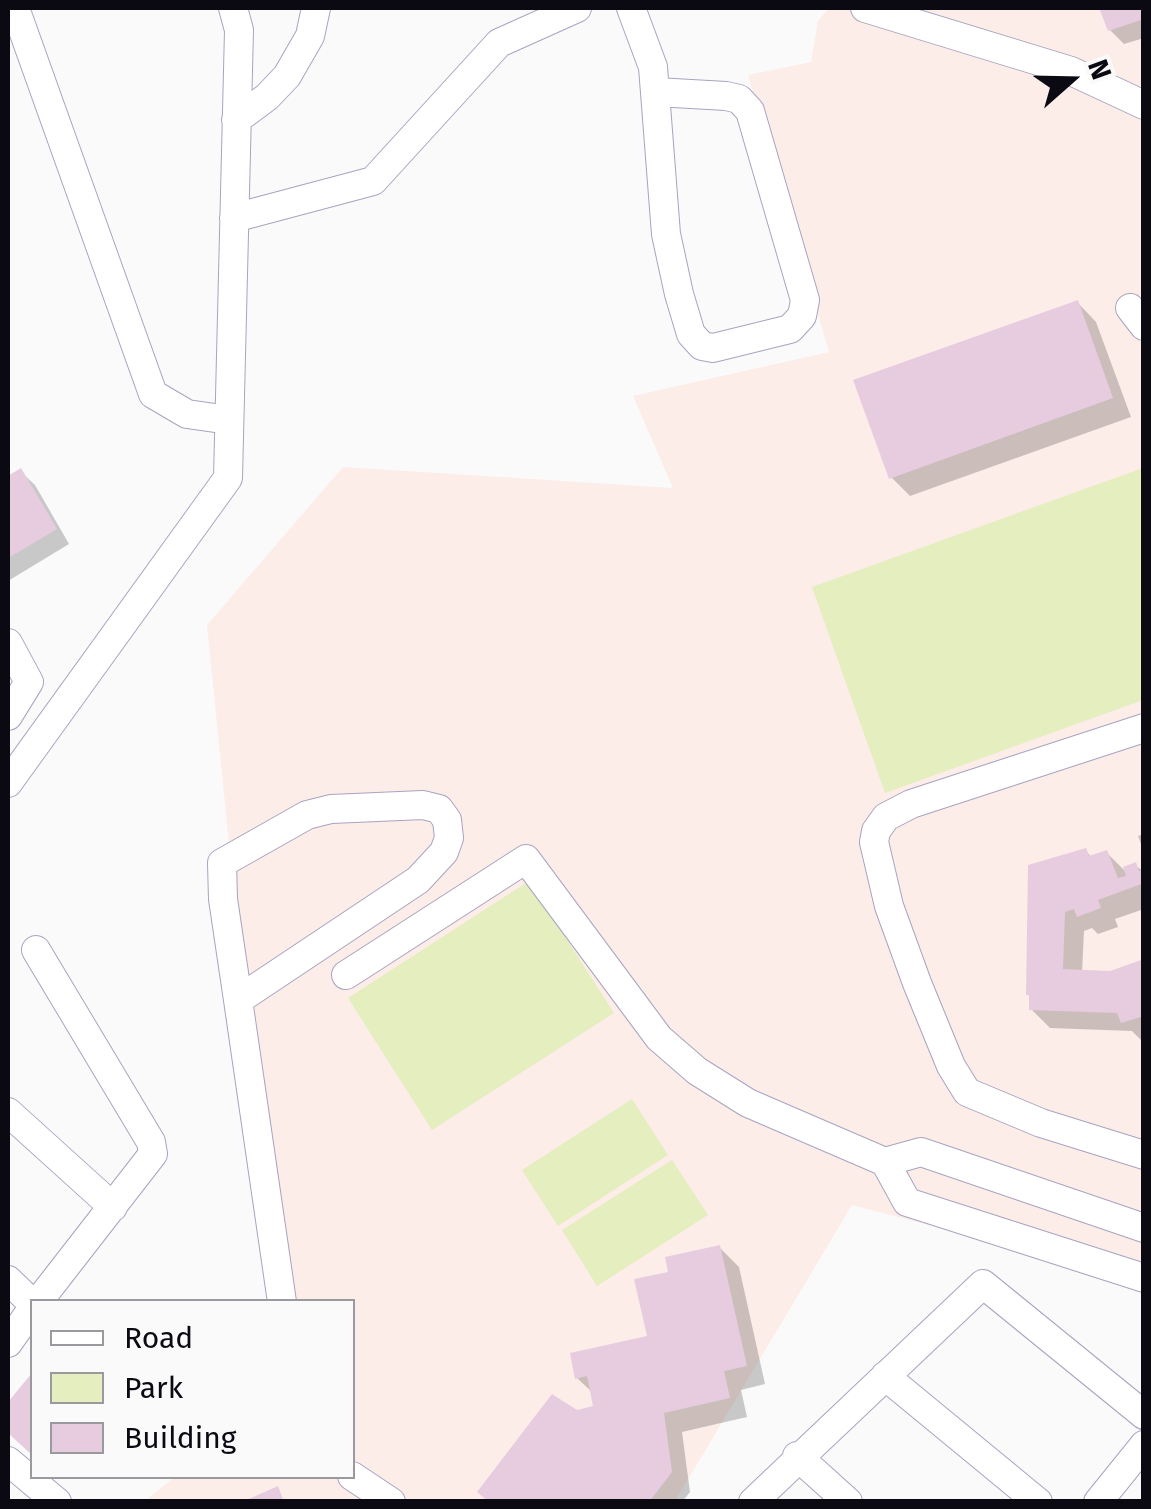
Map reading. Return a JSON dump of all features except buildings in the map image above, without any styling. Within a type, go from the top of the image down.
[{"type":"street","points":[[15,8],[154,394],[187,414],[229,420]]},
{"type":"street","points":[[8,783],[228,478],[239,30],[233,8]]},
{"type":"street","points":[[236,120],[267,97],[286,76],[310,36],[316,8]]},
{"type":"street","points":[[234,218],[373,182],[500,44],[577,8]]},
{"type":"street","points":[[631,8],[643,32],[656,92],[666,234],[678,294],[692,334],[702,346],[713,348],[790,329],[802,316],[804,300],[750,111],[740,100],[726,96],[656,92]]},
{"type":"street","points":[[865,8],[1070,71],[1144,105]]},
{"type":"street","points":[[8,643],[29,682],[8,716]]},
{"type":"street","points":[[1144,728],[912,804],[886,818],[874,842],[889,906],[917,983],[967,1092],[1041,1123],[1144,1155]]},
{"type":"street","points":[[238,1000],[418,880],[444,852],[449,838],[447,820],[440,809],[330,808],[306,815],[222,863],[221,880],[238,1000],[282,1299]]},
{"type":"street","points":[[346,974],[526,858],[659,1038],[697,1071],[748,1103],[885,1162],[907,1202],[1144,1278]]},
{"type":"street","points":[[36,950],[153,1148],[150,1162],[38,1299]]},
{"type":"street","points":[[8,1112],[114,1207]]},
{"type":"street","points":[[885,1162],[922,1152],[1144,1228]]},
{"type":"street","points":[[8,1280],[30,1300]]},
{"type":"street","points":[[753,1502],[797,1456],[983,1284],[1144,1415]]},
{"type":"street","points":[[8,1343],[30,1310]]},
{"type":"street","points":[[885,1376],[1038,1502]]},
{"type":"street","points":[[1098,1502],[1144,1445]]},
{"type":"street","points":[[797,1456],[848,1502]]},
{"type":"street","points":[[8,1462],[57,1502]]},
{"type":"street","points":[[355,1478],[391,1502]]},
{"type":"shaded area","points":[[829,8],[1143,8],[1143,1281],[852,1205],[675,1501],[143,1502],[172,1479],[355,1479],[355,1299],[275,1299],[207,625],[343,467],[673,488],[633,396],[829,352],[748,75],[811,62],[818,21]]},
{"type":"green space","points":[[1143,468],[1143,700],[885,793],[812,587]]},
{"type":"green space","points":[[529,881],[614,1013],[432,1130],[348,998]]},
{"type":"green space","points":[[632,1099],[668,1155],[558,1226],[522,1170]]},
{"type":"green space","points":[[672,1160],[708,1215],[597,1286],[562,1230]]}]
